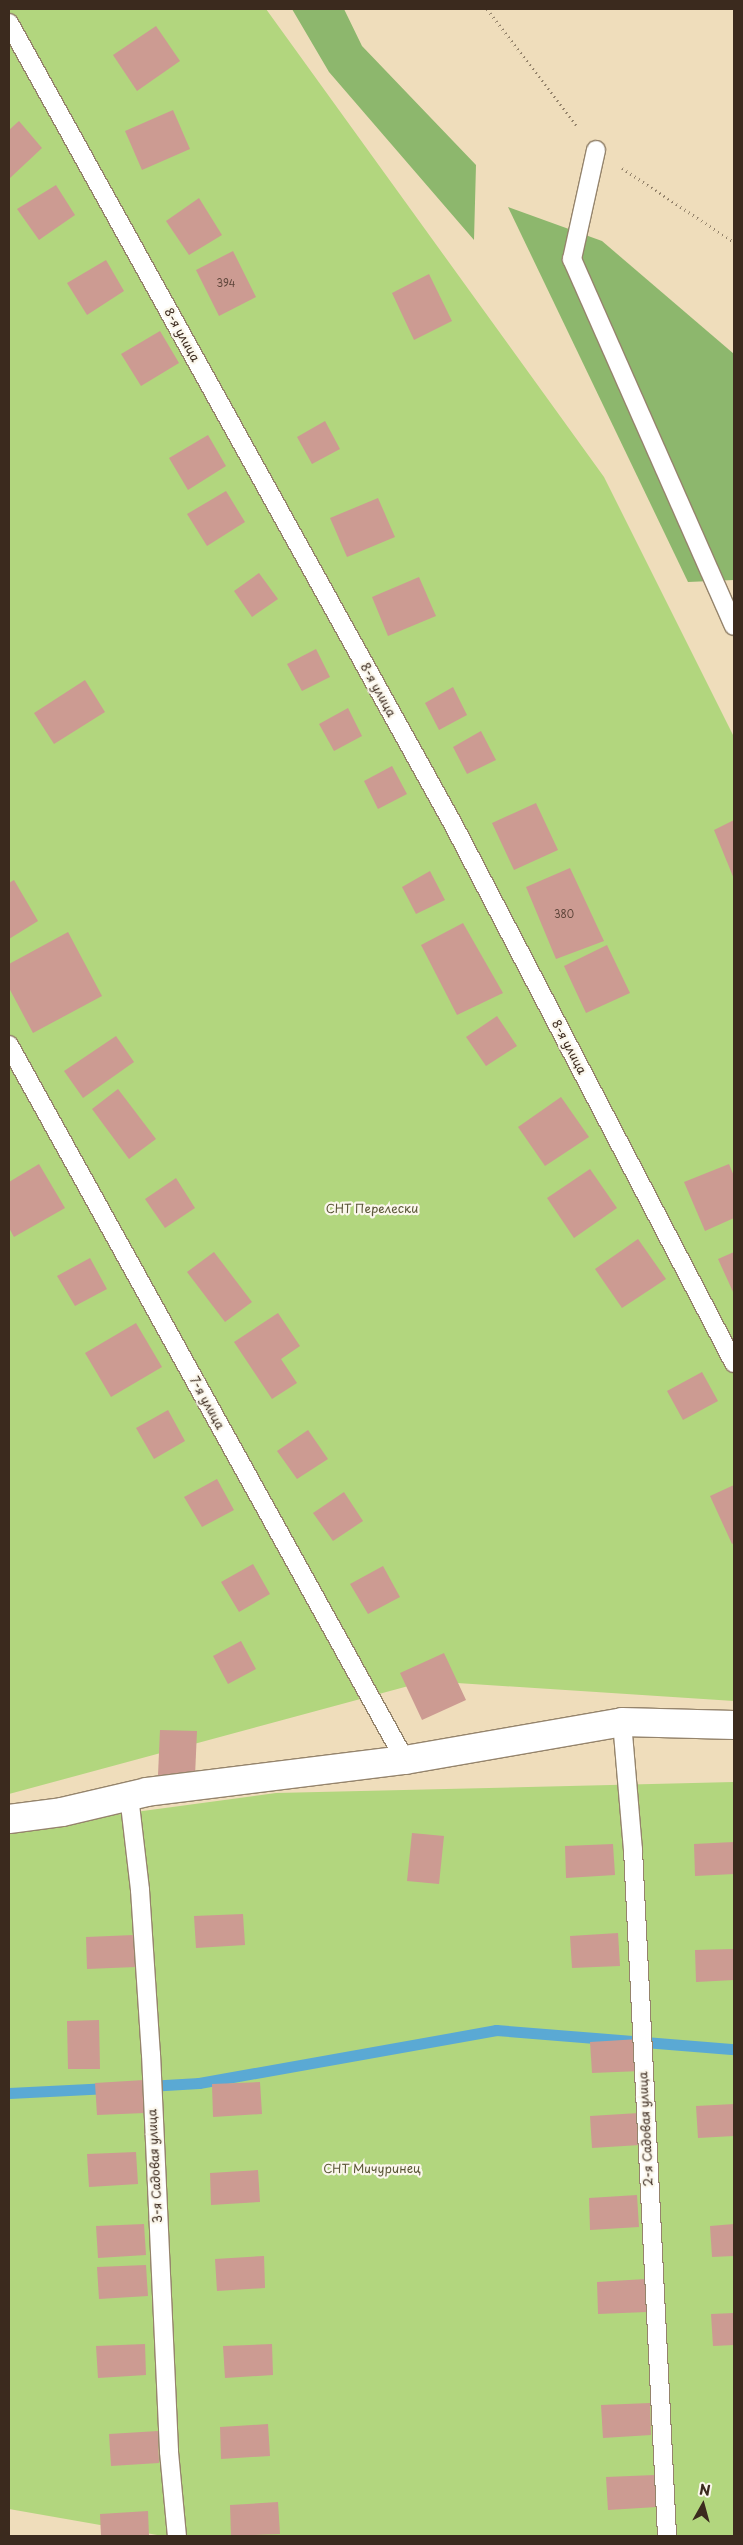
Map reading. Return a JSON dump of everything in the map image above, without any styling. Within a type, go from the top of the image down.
[{"type":"street","points":[[9,1819],[62,1812],[129,1796],[405,1760],[622,1722],[734,1725]]},
{"type":"lane","name":"8-я улица","points":[[9,23],[453,824],[734,1363]]},
{"type":"lane","points":[[596,150],[572,260],[734,626]]},
{"type":"lane","name":"7-я улица","points":[[9,1045],[405,1760]]},
{"type":"lane","name":"2-я Садовая улица","points":[[622,1722],[633,1850],[667,2536]]},
{"type":"lane","name":"3-я Садовая улица","points":[[129,1796],[140,1890],[151,2054],[169,2452],[177,2536]]},
{"type":"green space","name":"СНТ Перелески","points":[[9,9],[266,9],[604,477],[734,737],[734,1701],[427,1681],[9,1794]]},
{"type":"green space","points":[[292,9],[344,9],[362,46],[476,165],[474,240],[329,72]]},
{"type":"green space","points":[[508,207],[602,241],[734,354],[734,580],[688,582]]},
{"type":"green space","name":"СНТ Мичуринец","points":[[734,1782],[734,2536],[163,2536],[9,2509],[9,1829],[276,1793]]},
{"type":"building","points":[[156,26],[180,61],[137,91],[113,55]]},
{"type":"building","points":[[173,110],[190,149],[142,170],[125,131]]},
{"type":"building","points":[[19,121],[42,148],[9,179],[9,130]]},
{"type":"building","points":[[56,185],[75,215],[39,240],[17,209]]},
{"type":"building","points":[[199,198],[222,235],[189,255],[166,221]]},
{"type":"building","points":[[233,251],[256,297],[219,316],[196,270]]},
{"type":"building","points":[[106,260],[124,291],[87,315],[67,283]]},
{"type":"building","points":[[429,274],[452,321],[414,340],[392,293]]},
{"type":"building","points":[[160,331],[179,363],[141,386],[121,354]]},
{"type":"building","points":[[325,421],[340,449],[312,464],[297,437]]},
{"type":"building","points":[[208,435],[226,466],[188,490],[169,458]]},
{"type":"building","points":[[226,491],[245,522],[207,546],[187,514]]},
{"type":"building","points":[[378,498],[395,537],[347,557],[330,518]]},
{"type":"building","points":[[259,573],[278,599],[252,617],[234,591]]},
{"type":"building","points":[[419,577],[436,616],[388,636],[372,597]]},
{"type":"building","points":[[316,649],[330,677],[302,691],[287,664]]},
{"type":"building","points":[[85,680],[105,712],[54,744],[34,713]]},
{"type":"building","points":[[453,687],[467,715],[439,730],[425,703]]},
{"type":"building","points":[[348,708],[362,736],[334,751],[319,724]]},
{"type":"building","points":[[481,731],[496,760],[467,774],[453,747]]},
{"type":"building","points":[[392,766],[407,794],[378,809],[364,781]]},
{"type":"building","points":[[536,803],[558,850],[514,870],[492,823]]},
{"type":"building","points":[[734,820],[734,879],[714,830]]},
{"type":"building","points":[[570,868],[604,941],[556,959],[526,887]]},
{"type":"building","points":[[430,871],[445,900],[416,914],[402,887]]},
{"type":"building","points":[[14,880],[38,921],[9,939],[9,883]]},
{"type":"building","points":[[463,923],[503,993],[457,1015],[421,945]]},
{"type":"building","points":[[68,932],[102,996],[33,1033],[9,988],[9,964]]},
{"type":"building","points":[[607,945],[630,993],[586,1013],[564,966]]},
{"type":"building","points":[[497,1016],[517,1046],[486,1066],[466,1037]]},
{"type":"building","points":[[116,1036],[134,1062],[83,1098],[64,1071]]},
{"type":"building","points":[[118,1089],[156,1139],[129,1159],[92,1109]]},
{"type":"building","points":[[561,1097],[589,1137],[545,1166],[518,1127]]},
{"type":"building","points":[[39,1164],[65,1208],[14,1237],[9,1228],[9,1182]]},
{"type":"building","points":[[729,1164],[734,1176],[734,1218],[705,1231],[684,1182]]},
{"type":"building","points":[[590,1169],[617,1208],[574,1238],[547,1198]]},
{"type":"building","points":[[176,1178],[195,1208],[165,1228],[145,1199]]},
{"type":"building","points":[[638,1239],[666,1279],[622,1308],[595,1269]]},
{"type":"building","points":[[214,1252],[252,1302],[225,1322],[187,1272]]},
{"type":"building","points":[[734,1252],[734,1294],[718,1259]]},
{"type":"building","points":[[90,1258],[107,1289],[75,1306],[57,1276]]},
{"type":"building","points":[[278,1313],[300,1346],[281,1359],[297,1383],[272,1399],[234,1342]]},
{"type":"building","points":[[136,1323],[162,1367],[111,1397],[85,1353]]},
{"type":"building","points":[[702,1372],[718,1401],[683,1420],[667,1391]]},
{"type":"building","points":[[168,1410],[185,1441],[154,1459],[136,1428]]},
{"type":"building","points":[[308,1430],[328,1459],[297,1479],[277,1451]]},
{"type":"building","points":[[217,1479],[234,1510],[202,1527],[184,1497]]},
{"type":"building","points":[[734,1485],[734,1543],[732,1544],[710,1496]]},
{"type":"building","points":[[344,1492],[363,1521],[333,1541],[313,1513]]},
{"type":"building","points":[[253,1564],[270,1594],[239,1612],[221,1582]]},
{"type":"building","points":[[383,1566],[400,1597],[368,1614],[350,1584]]},
{"type":"building","points":[[241,1641],[256,1669],[228,1684],[213,1656]]},
{"type":"building","points":[[444,1653],[466,1700],[422,1720],[400,1673]]},
{"type":"building","points":[[160,1730],[197,1731],[195,1776],[158,1775]]},
{"type":"building","points":[[412,1833],[444,1836],[439,1884],[407,1881]]},
{"type":"building","points":[[734,1842],[734,1874],[695,1876],[694,1844]]},
{"type":"building","points":[[613,1844],[615,1875],[566,1878],[565,1846]]},
{"type":"building","points":[[243,1914],[245,1945],[196,1948],[194,1916]]},
{"type":"building","points":[[618,1933],[620,1966],[572,1968],[570,1936]]},
{"type":"building","points":[[134,1935],[136,1967],[87,1969],[86,1937]]},
{"type":"building","points":[[734,1949],[734,1980],[696,1982],[695,1950]]},
{"type":"building","points":[[99,2020],[100,2069],[68,2069],[67,2021]]},
{"type":"building","points":[[639,2039],[641,2071],[592,2073],[590,2042]]},
{"type":"building","points":[[144,2080],[145,2113],[97,2115],[95,2083]]},
{"type":"building","points":[[260,2082],[262,2114],[213,2117],[212,2084]]},
{"type":"building","points":[[734,2104],[734,2136],[698,2138],[696,2106]]},
{"type":"building","points":[[639,2113],[640,2145],[592,2148],[590,2116]]},
{"type":"building","points":[[136,2152],[138,2184],[89,2187],[87,2154]]},
{"type":"building","points":[[258,2170],[260,2202],[211,2205],[210,2173]]},
{"type":"building","points":[[637,2195],[639,2227],[590,2230],[589,2198]]},
{"type":"building","points":[[144,2224],[146,2255],[98,2258],[96,2226]]},
{"type":"building","points":[[734,2224],[734,2256],[712,2257],[710,2226]]},
{"type":"building","points":[[264,2256],[265,2288],[217,2291],[215,2259]]},
{"type":"building","points":[[146,2265],[148,2296],[99,2299],[97,2267]]},
{"type":"building","points":[[645,2279],[647,2312],[598,2314],[597,2282]]},
{"type":"building","points":[[734,2313],[734,2345],[713,2346],[711,2314]]},
{"type":"building","points":[[145,2344],[146,2375],[98,2378],[96,2346]]},
{"type":"building","points":[[272,2344],[273,2375],[225,2378],[223,2346]]},
{"type":"building","points":[[650,2403],[651,2435],[603,2438],[601,2405]]},
{"type":"building","points":[[268,2424],[270,2456],[221,2459],[220,2427]]},
{"type":"building","points":[[158,2431],[159,2463],[111,2466],[109,2434]]},
{"type":"building","points":[[655,2475],[657,2507],[608,2510],[606,2477]]},
{"type":"building","points":[[278,2502],[280,2534],[231,2536],[230,2505]]},
{"type":"building","points":[[148,2511],[149,2536],[101,2536],[100,2514]]},
{"type":"waterway","points":[[148,2086],[199,2083],[496,2030],[734,2049]]},
{"type":"waterway","points":[[9,2093],[109,2088]]}]
